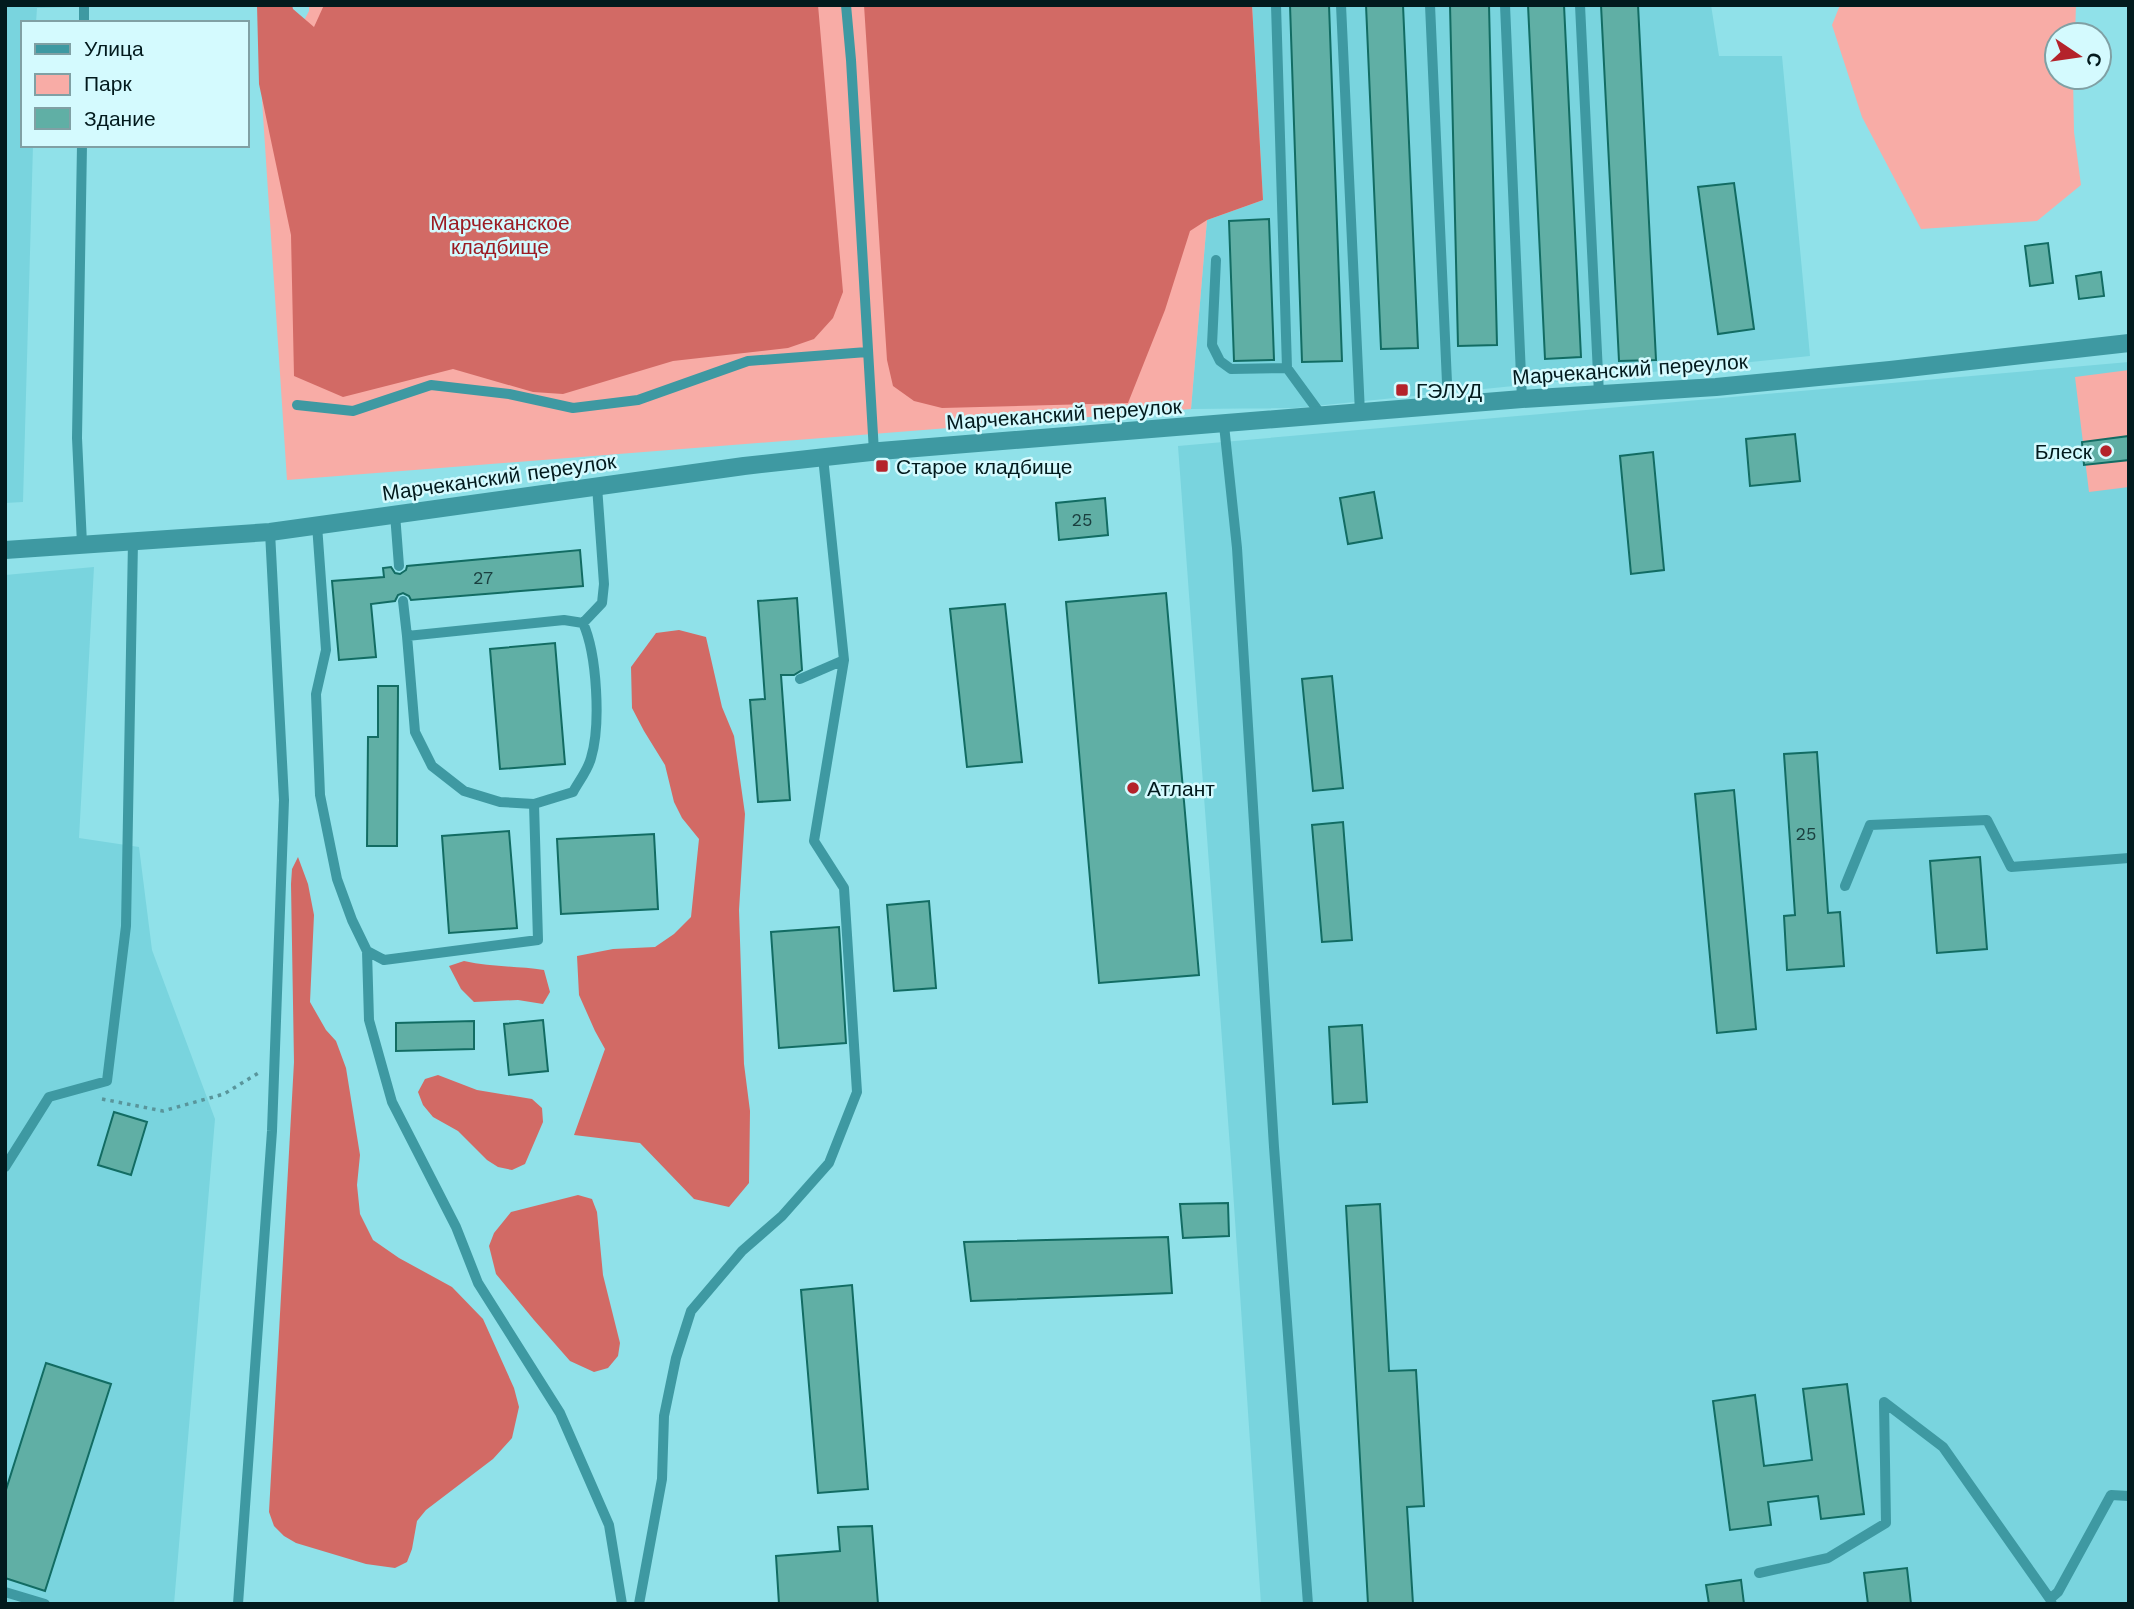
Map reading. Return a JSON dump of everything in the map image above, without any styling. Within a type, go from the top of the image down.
[{"type":"street","name":"Марчеканский переулок","points":[[5,550],[270,532],[597,486],[874,452],[1522,399],[1813,379],[2129,343]]},
{"type":"lane","points":[[846,5],[874,452]]},
{"type":"lane","points":[[1276,5],[1287,368],[1322,416]]},
{"type":"lane","points":[[1341,5],[1360,413]]},
{"type":"lane","points":[[1430,5],[1448,405]]},
{"type":"lane","points":[[1505,5],[1522,399]]},
{"type":"lane","points":[[1580,5],[1599,394]]},
{"type":"lane","points":[[82,147],[77,438],[82,544]]},
{"type":"lane","points":[[1216,260],[1212,345],[1220,361],[1231,369],[1287,368]]},
{"type":"lane","points":[[297,405],[353,411],[431,385],[509,394],[573,408],[638,400],[748,360],[867,352]]},
{"type":"lane","points":[[1224,425],[1237,548],[1274,1147],[1308,1604]]},
{"type":"lane","points":[[639,1604],[662,1479],[664,1416],[676,1358],[691,1311],[742,1251],[782,1216],[829,1163],[857,1091],[844,888],[814,841],[844,660],[823,457]]},
{"type":"lane","points":[[583,623],[602,603],[604,584],[597,486]]},
{"type":"lane","points":[[395,514],[399,566]]},
{"type":"lane","points":[[317,525],[326,650],[316,694],[320,795],[337,878],[367,951],[369,1020],[391,1102],[456,1227],[478,1283],[560,1413],[609,1525],[622,1604]]},
{"type":"lane","points":[[238,1604],[271,1144],[284,800],[270,532]]},
{"type":"lane","points":[[5,1167],[49,1097],[107,1081],[125,926],[134,541]]},
{"type":"lane","points":[[403,601],[415,732],[432,766],[464,791],[500,802],[534,804],[573,792],[591,760],[597,720],[591,641],[583,623]]},
{"type":"lane","points":[[407,636],[564,620],[583,623]]},
{"type":"lane","points":[[800,679],[844,660]]},
{"type":"lane","points":[[367,951],[384,960],[538,940],[534,804]]},
{"type":"lane","points":[[1845,886],[1870,825],[1987,820],[2011,867],[2129,858]]},
{"type":"lane","points":[[1759,1573],[1828,1558],[1886,1523],[1884,1402],[1943,1447],[2051,1602],[2111,1495],[2129,1496]]},
{"type":"lane","points":[[5,1592],[45,1604]]},
{"type":"path","points":[[102,1098],[163,1111],[224,1094],[274,1063]]},
{"type":"shaded area","points":[[5,5],[136,5],[37,8],[36,21],[21,21],[21,147],[33,147],[23,502],[5,503]]},
{"type":"shaded area","points":[[1252,5],[1711,5],[1719,56],[1782,56],[1810,356],[1295,408],[1191,409],[1207,220],[1263,200]]},
{"type":"shaded area","points":[[2129,362],[2129,1604],[1261,1604],[1178,446]]},
{"type":"shaded area","points":[[94,567],[79,838],[139,847],[152,950],[215,1119],[174,1604],[5,1604],[5,575]]},
{"type":"green space","points":[[257,5],[292,5],[293,9],[314,27],[324,5],[818,5],[843,292],[833,318],[814,339],[788,348],[673,361],[563,394],[533,392],[453,369],[343,397],[294,376],[291,235],[259,84]]},
{"type":"green space","name":"Марчеканское кладбище","points":[[309,5],[1252,5],[1263,200],[1207,220],[1191,409],[287,480],[262,100],[309,11]]},
{"type":"green space","points":[[864,5],[1252,5],[1263,200],[1207,220],[1190,231],[1165,310],[1128,403],[942,408],[914,401],[893,386],[887,360]]},
{"type":"green space","points":[[1840,5],[2076,5],[2075,21],[2043,21],[2043,91],[2073,91],[2074,132],[2081,185],[2037,221],[1921,229],[1862,117],[1832,25]]},
{"type":"green space","points":[[2129,370],[2129,487],[2089,492],[2075,377]]},
{"type":"green space","points":[[679,630],[706,637],[722,707],[734,736],[745,814],[739,910],[744,1064],[750,1111],[749,1183],[729,1207],[694,1199],[640,1143],[574,1135],[605,1049],[579,995],[577,956],[613,949],[655,947],[674,934],[691,917],[699,839],[682,818],[674,802],[665,765],[632,708],[631,667],[656,633]]},
{"type":"green space","points":[[298,857],[308,884],[314,915],[310,1002],[326,1030],[336,1041],[346,1068],[360,1155],[357,1185],[360,1214],[373,1240],[399,1258],[452,1287],[483,1319],[514,1388],[519,1407],[512,1438],[493,1459],[426,1510],[417,1521],[407,1562],[395,1568],[366,1564],[296,1543],[274,1526],[269,1512],[294,1062],[291,884],[292,869]]},
{"type":"green space","points":[[464,961],[544,970],[550,992],[543,1004],[518,1000],[474,1002],[461,989],[449,966]]},
{"type":"green space","points":[[438,1075],[477,1090],[532,1099],[542,1108],[543,1122],[525,1164],[512,1170],[498,1167],[487,1160],[458,1131],[433,1117],[423,1105],[418,1092],[425,1079]]},
{"type":"green space","points":[[578,1195],[592,1199],[597,1212],[603,1275],[620,1343],[618,1356],[608,1368],[594,1372],[570,1361],[534,1320],[496,1274],[489,1246],[494,1233],[511,1212]]},
{"type":"building","points":[[1290,5],[1329,5],[1342,361],[1302,362]]},
{"type":"building","points":[[1366,5],[1403,5],[1418,348],[1381,349]]},
{"type":"building","points":[[1450,5],[1489,5],[1497,345],[1458,346]]},
{"type":"building","points":[[1528,5],[1564,5],[1581,357],[1545,359]]},
{"type":"building","points":[[1601,5],[1638,5],[1656,360],[1619,361]]},
{"type":"building","points":[[1734,183],[1754,329],[1718,334],[1698,187]]},
{"type":"building","points":[[1269,219],[1274,360],[1234,361],[1229,221]]},
{"type":"building","points":[[2048,243],[2053,283],[2030,286],[2025,246]]},
{"type":"building","points":[[2101,272],[2104,296],[2079,299],[2076,276]]},
{"type":"building","points":[[1795,434],[1800,481],[1750,486],[1746,439]]},
{"type":"building","name":"Блеск","points":[[2129,436],[2129,460],[2084,465],[2082,442]]},
{"type":"building","points":[[1653,452],[1664,570],[1631,574],[1620,456]]},
{"type":"building","points":[[1374,492],[1382,538],[1348,544],[1340,498]]},
{"type":"building","points":[[1105,498],[1108,535],[1059,540],[1056,503]]},
{"type":"building","points":[[580,550],[583,586],[411,600],[403,593],[398,595],[395,601],[371,604],[376,657],[339,660],[332,581],[384,577],[383,568],[391,567],[395,573],[400,574],[407,566]]},
{"type":"building","name":"Атлант","points":[[1166,593],[1199,975],[1099,983],[1066,602]]},
{"type":"building","points":[[797,598],[802,670],[794,675],[781,675],[790,800],[758,802],[750,700],[765,699],[758,601]]},
{"type":"building","points":[[1005,604],[1022,762],[967,767],[950,609]]},
{"type":"building","points":[[555,643],[565,764],[500,769],[490,649]]},
{"type":"building","points":[[1332,676],[1343,788],[1313,791],[1302,679]]},
{"type":"building","points":[[378,686],[398,686],[397,846],[367,846],[368,737],[378,737]]},
{"type":"building","points":[[1817,752],[1828,913],[1840,912],[1844,966],[1787,970],[1784,916],[1795,915],[1784,754]]},
{"type":"building","points":[[1734,790],[1756,1029],[1717,1033],[1695,794]]},
{"type":"building","points":[[1343,822],[1352,940],[1322,942],[1312,825]]},
{"type":"building","points":[[509,831],[517,928],[449,933],[442,836]]},
{"type":"building","points":[[654,834],[658,909],[561,914],[557,839]]},
{"type":"building","points":[[1980,857],[1987,949],[1937,953],[1930,861]]},
{"type":"building","points":[[929,901],[936,988],[894,991],[887,905]]},
{"type":"building","points":[[839,927],[846,1043],[779,1048],[771,932]]},
{"type":"building","points":[[543,1020],[548,1071],[509,1075],[504,1024]]},
{"type":"building","points":[[474,1021],[474,1049],[396,1051],[396,1023]]},
{"type":"building","points":[[1362,1025],[1367,1102],[1333,1104],[1329,1027]]},
{"type":"building","points":[[114,1112],[147,1122],[131,1175],[98,1165]]},
{"type":"building","points":[[1228,1203],[1229,1236],[1183,1238],[1180,1204]]},
{"type":"building","points":[[1380,1204],[1389,1371],[1416,1370],[1424,1506],[1407,1507],[1413,1604],[1368,1604],[1346,1206]]},
{"type":"building","points":[[1168,1237],[1172,1293],[971,1301],[964,1242]]},
{"type":"building","points":[[852,1285],[868,1489],[818,1493],[801,1290]]},
{"type":"building","points":[[46,1363],[111,1384],[45,1591],[5,1578],[5,1493]]},
{"type":"building","points":[[1847,1384],[1864,1514],[1821,1519],[1818,1496],[1768,1502],[1771,1525],[1730,1530],[1713,1401],[1755,1395],[1764,1466],[1812,1460],[1803,1389]]},
{"type":"building","points":[[872,1526],[878,1604],[779,1604],[776,1556],[840,1551],[838,1527]]},
{"type":"building","points":[[1907,1568],[1911,1604],[1868,1604],[1864,1573]]},
{"type":"building","points":[[1741,1580],[1744,1604],[1709,1604],[1706,1585]]},
{"type":"place","name":"ГЭЛУД","points":[[1402,390]]},
{"type":"place","name":"Блеск","points":[[2106,451]]},
{"type":"place","name":"Старое кладбище","points":[[882,466]]},
{"type":"place","name":"Атлант","points":[[1133,788]]}]
